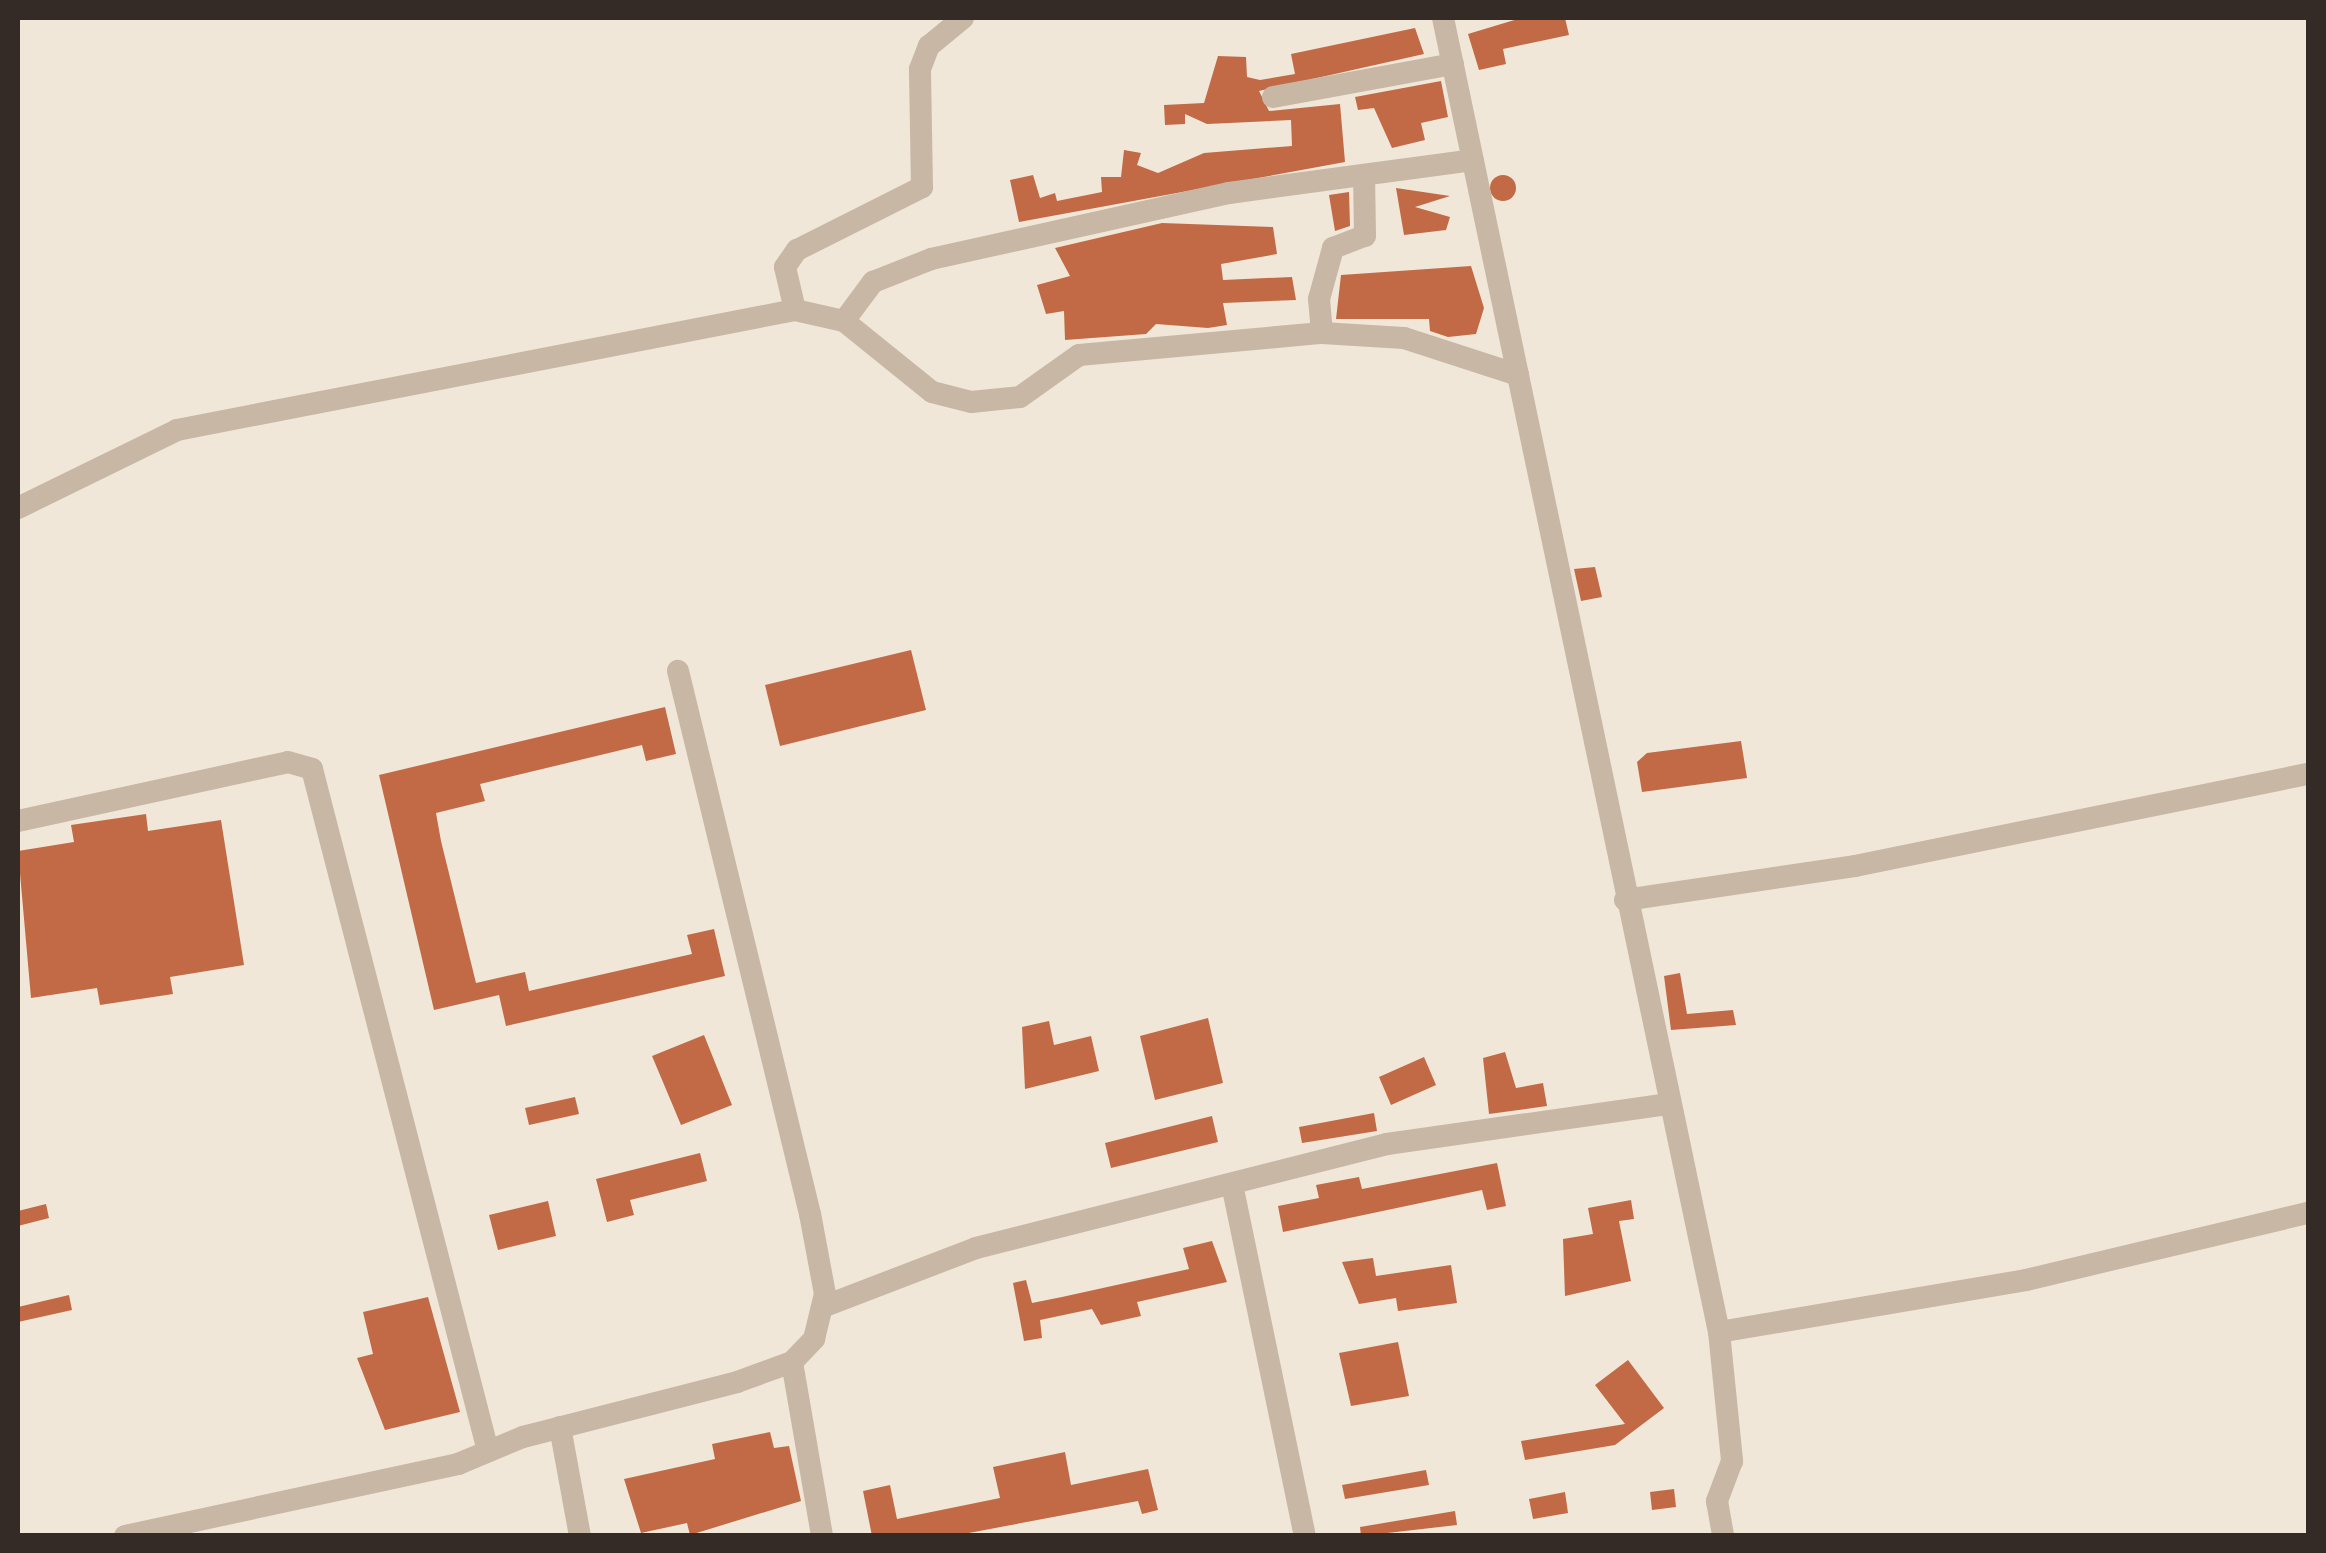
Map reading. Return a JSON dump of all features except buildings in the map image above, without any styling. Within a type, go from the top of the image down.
[{"type":"street","points":[[795,310],[785,267],[797,250],[922,187],[920,69],[929,46],[963,18]]},
{"type":"street","points":[[1443,18],[1624,900],[1719,1332],[1732,1462],[1717,1501],[1722,1536]]},
{"type":"street","points":[[1273,97],[1452,64]]},
{"type":"street","points":[[844,320],[872,282],[931,259],[1229,193],[1473,160]]},
{"type":"street","points":[[1322,334],[1319,299],[1333,248],[1365,236],[1364,175]]},
{"type":"street","points":[[18,508],[177,430],[795,310],[844,320],[932,392],[990,404],[1058,378],[1079,355],[1322,334],[1404,338],[1518,375]]},
{"type":"street","points":[[126,1536],[488,1451],[792,1362],[814,1339],[825,1306],[678,670]]},
{"type":"street","points":[[18,821],[288,762],[312,768],[488,1451]]},
{"type":"street","points":[[1624,900],[1875,862],[2308,774]]},
{"type":"street","points":[[825,1306],[976,1248],[1233,1188],[1387,1144],[1667,1104]]},
{"type":"street","points":[[1233,1188],[1306,1536]]},
{"type":"street","points":[[1719,1332],[2026,1280],[2308,1213]]},
{"type":"street","points":[[792,1362],[822,1536]]},
{"type":"street","points":[[560,1428],[580,1536]]}]
